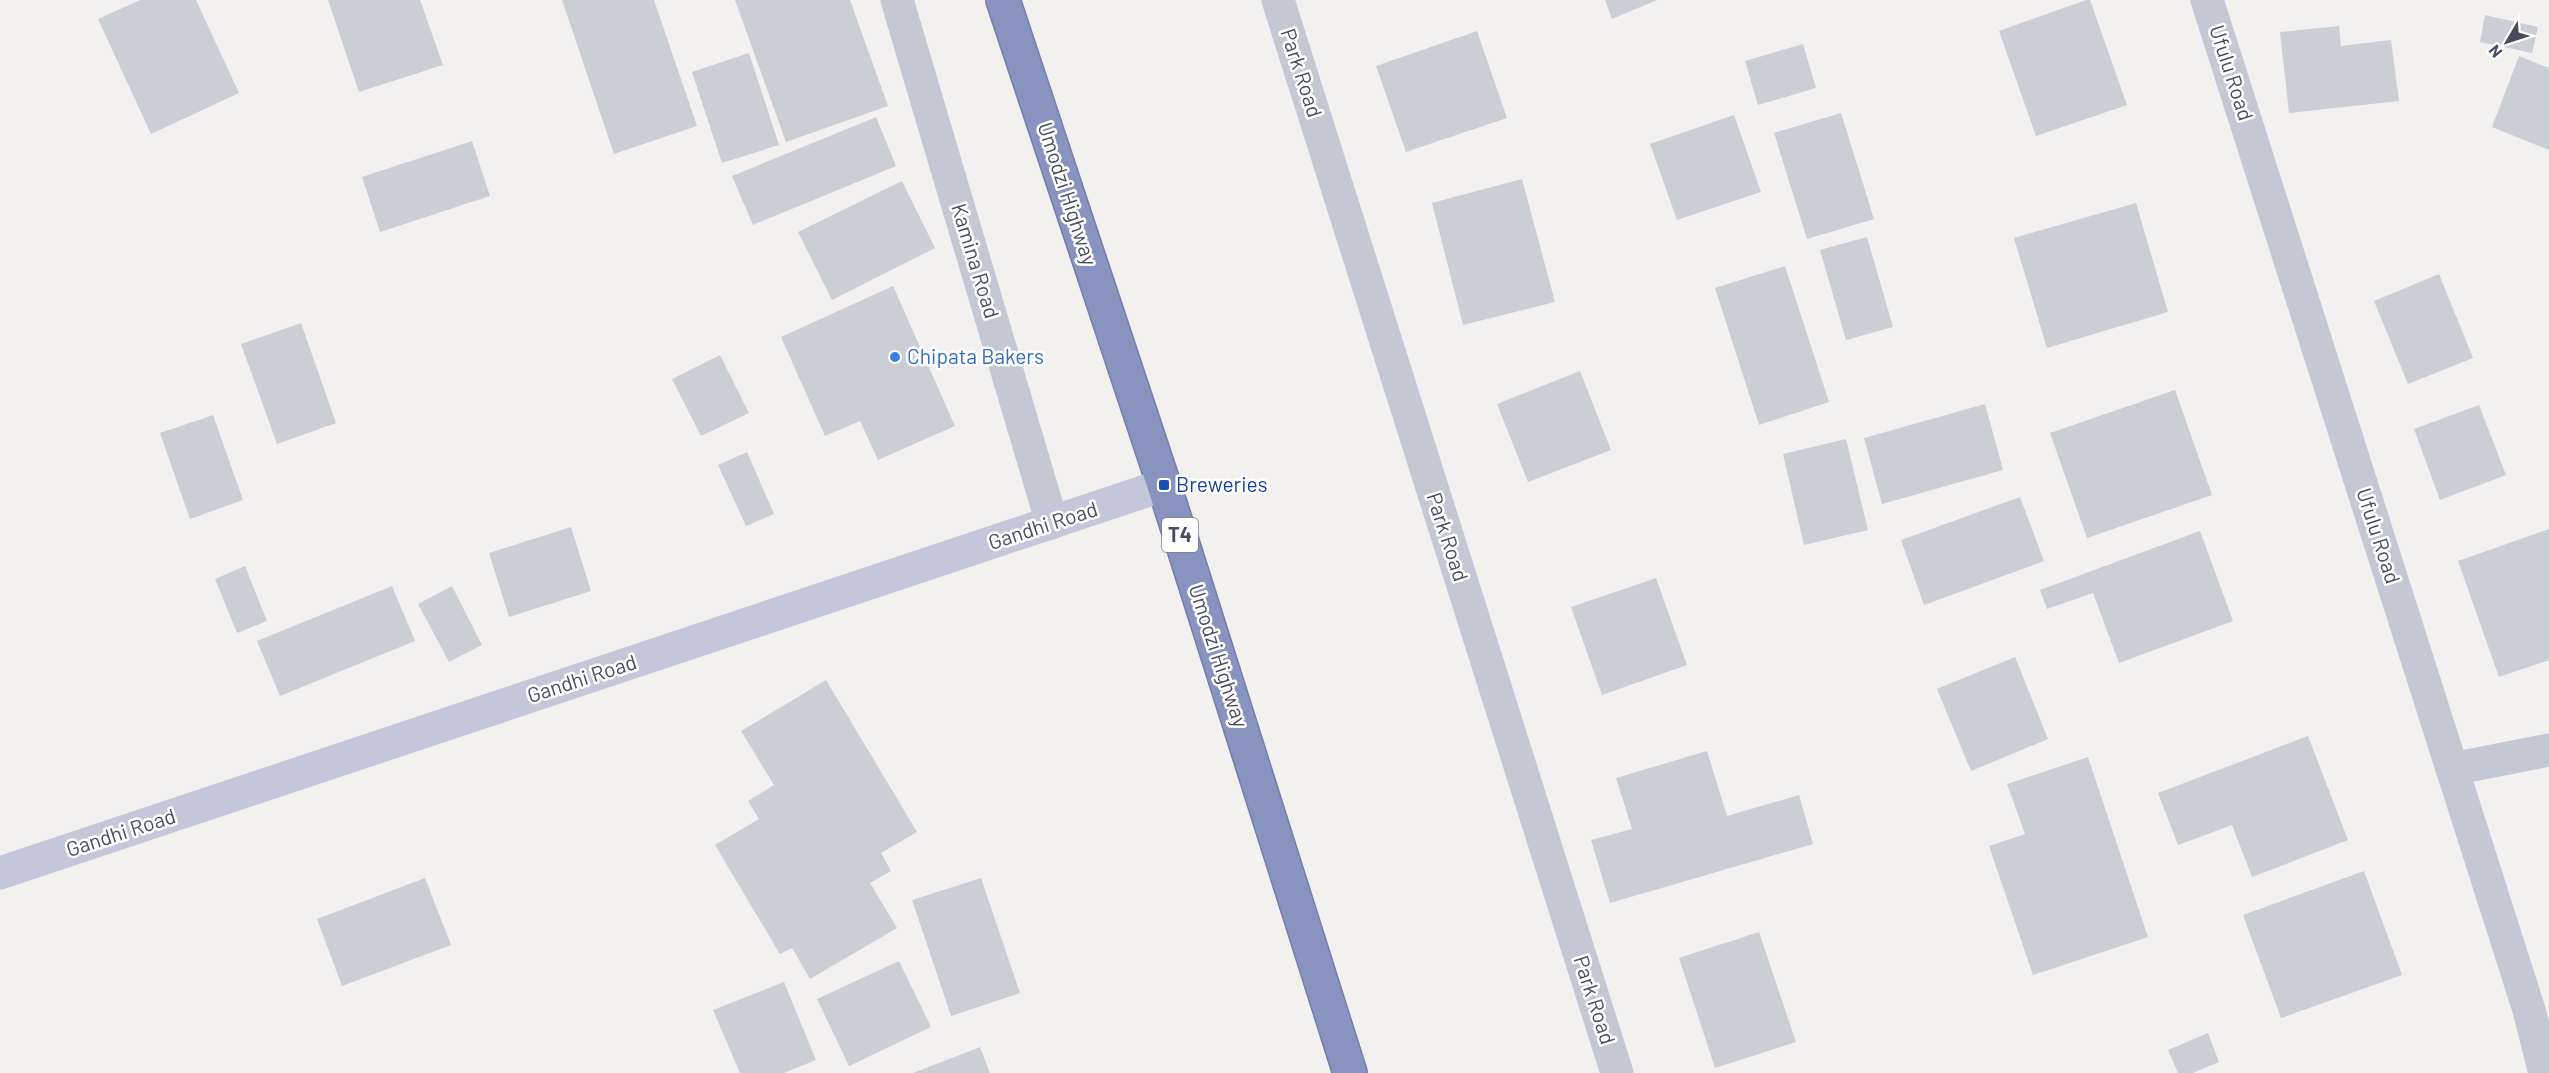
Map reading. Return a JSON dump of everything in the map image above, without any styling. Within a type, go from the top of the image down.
[{"type":"highway","name":"Umodzi Highway","points":[[1003,0],[1164,485],[1350,1073]]},
{"type":"street","name":"Kamina Road","points":[[897,0],[1052,523]]},
{"type":"street","name":"Park Road","points":[[1278,0],[1617,1073]]},
{"type":"street","name":"Ufulu Road","points":[[2208,0],[2529,1010],[2545,1073]]},
{"type":"street","name":"Gandhi Road","points":[[0,873],[1164,485]]},
{"type":"street","points":[[2452,769],[2549,750]]},
{"type":"building","points":[[140,0],[196,0],[239,93],[151,134],[98,19]]},
{"type":"building","points":[[328,0],[420,0],[443,65],[359,92]]},
{"type":"building","points":[[562,0],[654,0],[697,126],[614,154]]},
{"type":"building","points":[[735,0],[850,0],[888,106],[786,142]]},
{"type":"building","points":[[1605,0],[1657,0],[1612,19]]},
{"type":"building","points":[[2090,0],[2127,105],[2036,136],[1999,31]]},
{"type":"building","points":[[2485,15],[2538,27],[2532,53],[2480,42]]},
{"type":"building","points":[[2339,26],[2341,46],[2391,40],[2399,101],[2289,113],[2280,32]]},
{"type":"building","points":[[1477,31],[1507,118],[1406,152],[1376,66]]},
{"type":"building","points":[[1803,44],[1816,88],[1758,105],[1745,61]]},
{"type":"building","points":[[749,53],[779,145],[722,163],[692,72]]},
{"type":"building","points":[[2519,56],[2549,68],[2549,150],[2492,127]]},
{"type":"building","points":[[1841,113],[1874,219],[1807,239],[1774,133]]},
{"type":"building","points":[[1734,115],[1761,192],[1677,220],[1650,144]]},
{"type":"building","points":[[876,117],[896,166],[753,225],[732,176]]},
{"type":"building","points":[[472,141],[490,196],[380,232],[362,177]]},
{"type":"building","points":[[1522,179],[1555,302],[1463,325],[1432,203]]},
{"type":"building","points":[[902,181],[935,248],[832,300],[798,232]]},
{"type":"building","points":[[2136,203],[2168,312],[2047,348],[2014,238]]},
{"type":"building","points":[[1867,237],[1893,327],[1846,340],[1820,250]]},
{"type":"building","points":[[1785,266],[1829,402],[1759,425],[1715,288]]},
{"type":"building","points":[[2439,274],[2473,358],[2408,384],[2374,301]]},
{"type":"building","points":[[893,286],[955,426],[878,460],[860,421],[825,436],[781,337]]},
{"type":"building","points":[[301,323],[336,423],[277,444],[241,344]]},
{"type":"building","points":[[720,355],[749,413],[701,436],[672,379]]},
{"type":"building","points":[[1580,371],[1611,450],[1528,482],[1497,404]]},
{"type":"building","points":[[2175,390],[2212,495],[2087,538],[2050,433]]},
{"type":"building","points":[[1985,404],[2003,470],[1882,504],[1864,438]]},
{"type":"building","points":[[2479,405],[2506,475],[2440,500],[2414,429]]},
{"type":"building","points":[[213,415],[243,500],[190,519],[160,433]]},
{"type":"building","points":[[1846,439],[1868,530],[1804,545],[1783,454]]},
{"type":"building","points":[[747,452],[774,514],[746,526],[718,465]]},
{"type":"building","points":[[2020,497],[2044,561],[1924,605],[1901,540]]},
{"type":"building","points":[[571,527],[591,591],[509,617],[489,553]]},
{"type":"building","points":[[2549,529],[2549,660],[2499,677],[2458,561]]},
{"type":"building","points":[[2200,531],[2233,621],[2119,663],[2093,593],[2047,609],[2040,590]]},
{"type":"building","points":[[245,566],[267,621],[237,633],[215,579]]},
{"type":"building","points":[[1656,578],[1687,665],[1602,695],[1571,607]]},
{"type":"building","points":[[392,586],[415,641],[280,696],[257,641]]},
{"type":"building","points":[[452,586],[482,645],[449,662],[418,604]]},
{"type":"building","points":[[2015,657],[2048,739],[1971,771],[1937,689]]},
{"type":"building","points":[[826,680],[917,832],[881,853],[891,871],[870,883],[897,928],[810,979],[792,948],[780,954],[715,845],[759,819],[748,801],[774,785],[741,731]]},
{"type":"building","points":[[2308,736],[2348,840],[2252,877],[2232,825],[2178,845],[2158,793]]},
{"type":"building","points":[[1707,751],[1727,816],[1799,795],[1813,844],[1610,903],[1591,840],[1632,829],[1616,778]]},
{"type":"building","points":[[2088,757],[2148,937],[2033,975],[1989,846],[2025,834],[2007,784]]},
{"type":"building","points":[[2364,871],[2402,975],[2281,1018],[2243,915]]},
{"type":"building","points":[[425,878],[451,945],[342,986],[317,919]]},
{"type":"building","points":[[981,878],[1020,993],[951,1016],[912,900]]},
{"type":"building","points":[[1759,932],[1796,1042],[1715,1068],[1679,958]]},
{"type":"building","points":[[899,961],[931,1027],[849,1066],[817,999]]},
{"type":"building","points":[[784,982],[816,1060],[784,1073],[740,1073],[713,1010]]},
{"type":"building","points":[[2208,1033],[2219,1062],[2193,1073],[2178,1073],[2168,1050]]},
{"type":"building","points":[[980,1047],[990,1073],[913,1073]]},
{"type":"place","name":"Chipata Bakers","points":[[895,357]]},
{"type":"place","name":"Breweries","points":[[1164,485]]}]
